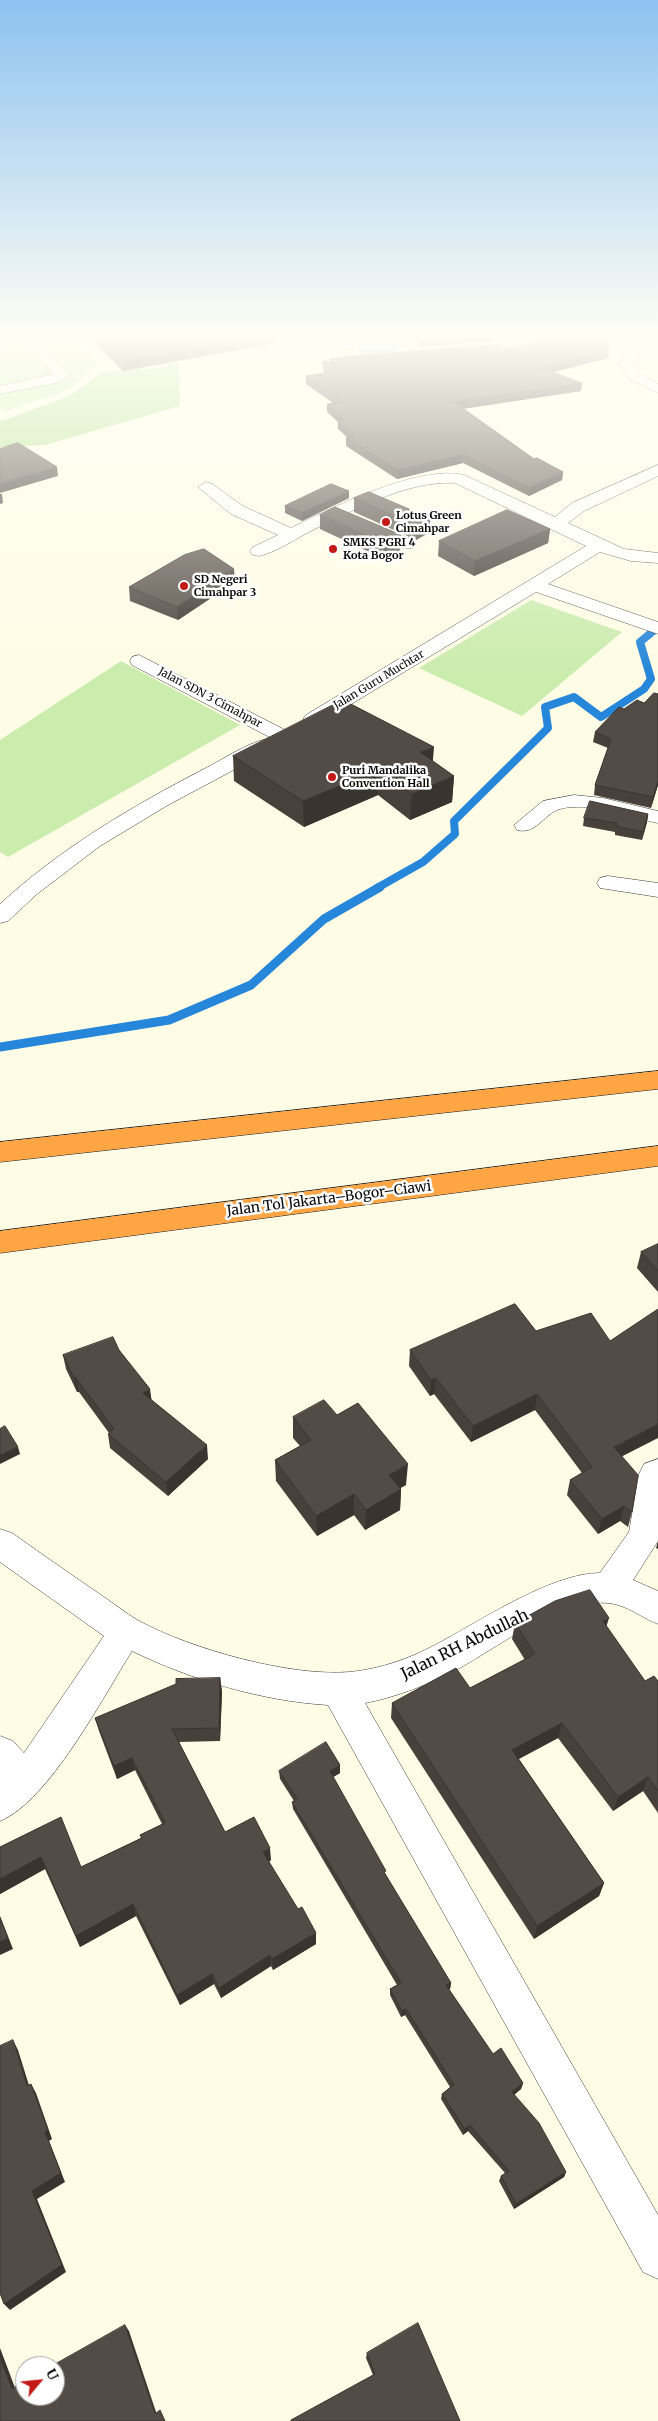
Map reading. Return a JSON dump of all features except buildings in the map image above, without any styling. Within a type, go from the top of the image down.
[{"type":"highway","points":[[0,1152],[658,1080]]},
{"type":"highway","name":"Jalan Tol Jakarta–Bogor–Ciawi","points":[[0,1242],[658,1156]]},
{"type":"street","points":[[557,524],[578,506],[658,470]]},
{"type":"street","points":[[259,551],[334,512],[391,489],[445,476],[458,478],[557,524],[597,547],[631,556],[658,558]]},
{"type":"street","points":[[206,487],[237,510],[293,534]]},
{"type":"street","points":[[334,512],[407,544]]},
{"type":"street","name":"Jalan Guru Muchtar","points":[[0,916],[34,884],[69,857],[121,823],[165,797],[282,736],[536,586],[569,562],[597,547]]},
{"type":"street","points":[[536,586],[651,624]]},
{"type":"street","name":"Jalan SDN 3 Cimahpar","points":[[139,661],[282,736]]},
{"type":"street","points":[[525,825],[550,805],[562,801],[578,801],[658,817]]},
{"type":"street","points":[[608,883],[658,890]]},
{"type":"street","points":[[609,1588],[644,1536],[655,1474],[658,1472]]},
{"type":"street","name":"Jalan RH Abdullah","points":[[0,1544],[126,1631],[178,1654],[233,1671],[293,1684],[338,1689],[394,1680],[429,1666],[554,1600],[589,1588],[609,1588],[639,1598],[658,1609]]},
{"type":"street","points":[[13,1792],[78,1708],[126,1631]]},
{"type":"street","points":[[338,1689],[658,2257]]},
{"type":"street","points":[[0,1753],[13,1792]]},
{"type":"green space","points":[[531,600],[622,632],[522,716],[419,668]]},
{"type":"green space","points":[[121,661],[240,725],[8,857],[0,852],[0,740]]},
{"type":"waterway","points":[[377,888],[423,862],[455,834],[454,821],[548,728],[545,707],[574,697],[601,717],[644,689],[651,679],[640,642],[658,627]]},
{"type":"waterway","points":[[0,1047],[169,1020],[251,985],[324,919],[380,887]]},
{"type":"place","name":"Lotus Green Cimahpar","points":[[386,522]]},
{"type":"place","name":"SMKS PGRI 4 Kota Bogor","points":[[333,549]]},
{"type":"place","name":"SD Negeri Cimahpar 3","points":[[184,586]]},
{"type":"place","name":"Puri Mandalika Convention Hall","points":[[332,777]]}]
